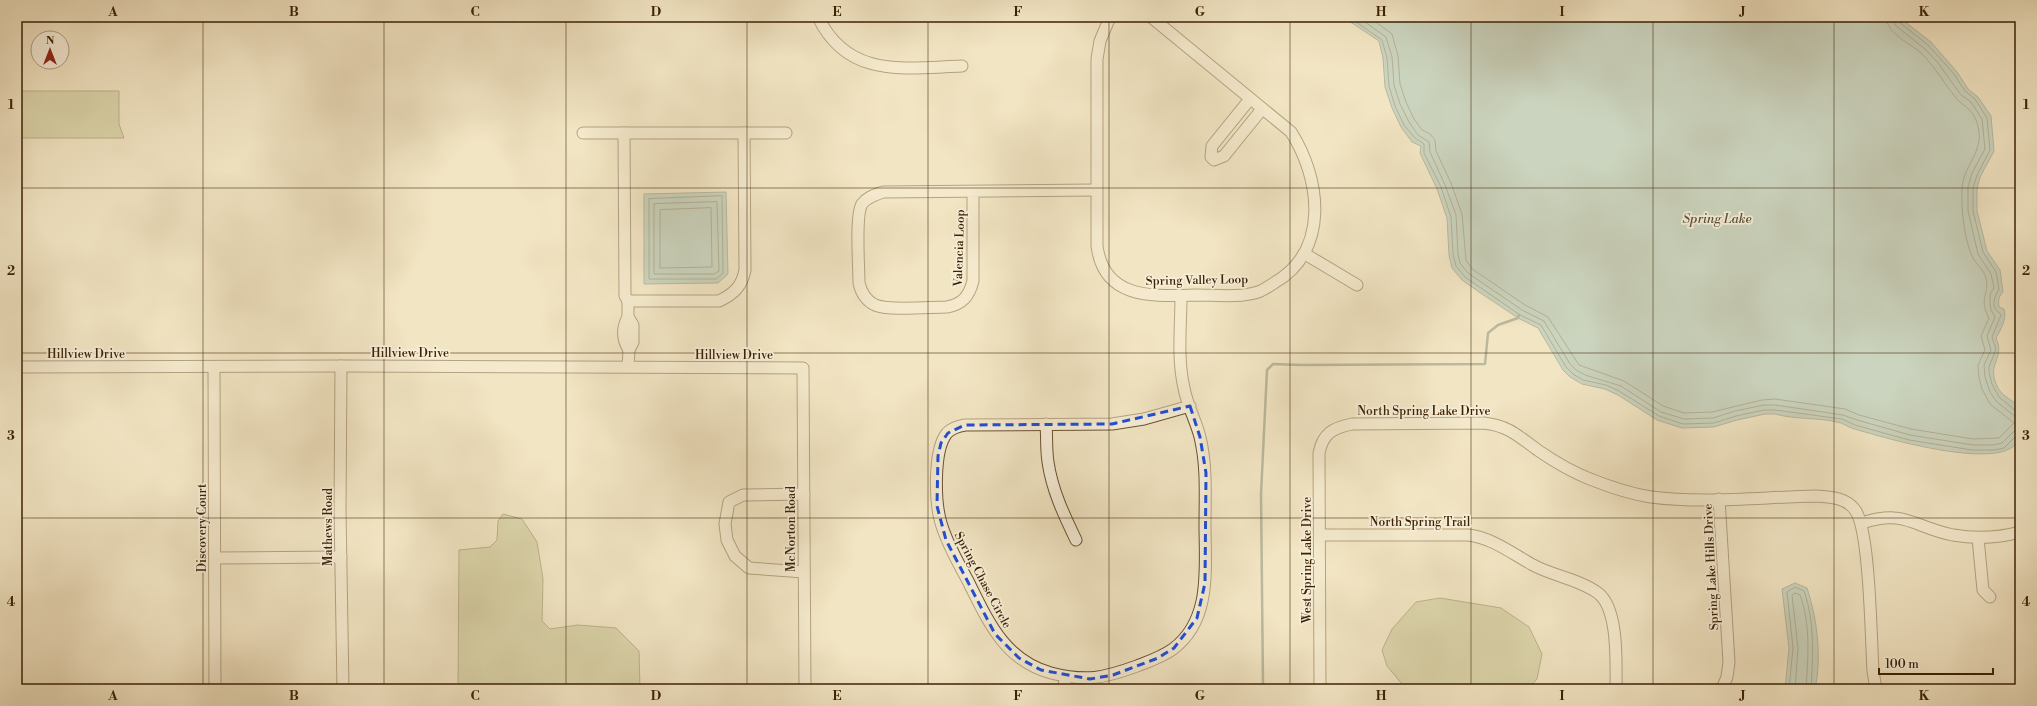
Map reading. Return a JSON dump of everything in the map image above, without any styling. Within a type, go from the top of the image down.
[{"type":"street","points":[[818,17],[826,33],[836,44],[862,61],[878,66],[896,68],[962,66]]},
{"type":"street","name":"Spring Valley Loop","points":[[1110,17],[1100,41],[1097,59],[1096,190],[1098,256],[1101,265],[1119,286],[1134,293],[1153,296],[1181,296],[1259,292],[1281,279],[1295,268],[1305,254],[1312,234],[1315,215],[1314,197],[1306,162],[1291,132],[1151,17]]},
{"type":"street","points":[[1250,99],[1212,146],[1211,157],[1214,160],[1224,156],[1262,109]]},
{"type":"street","points":[[583,133],[786,133]]},
{"type":"street","points":[[624,133],[625,296],[628,301],[628,317],[633,325],[628,334],[633,342],[629,350],[628,367]]},
{"type":"street","points":[[628,301],[719,301],[731,296],[742,282],[745,270],[744,133]]},
{"type":"street","name":"Valencia Loop","points":[[973,192],[973,281],[970,292],[964,300],[956,305],[947,307],[885,308],[875,305],[867,300],[859,283],[858,216],[862,204],[871,196],[884,192],[1096,190]]},
{"type":"street","points":[[1305,254],[1357,284]]},
{"type":"street","name":"Spring Chase Circle","points":[[1181,296],[1182,375],[1184,389],[1190,406],[1200,438],[1206,473],[1205,583],[1203,602],[1197,618],[1174,648],[1158,658],[1113,675],[1090,679],[1066,677],[1041,670],[1019,658],[995,634],[946,540],[937,506],[938,456],[941,443],[948,433],[957,426],[1112,424],[1144,419],[1190,406]]},
{"type":"street","name":"Hillview Drive","points":[[17,367],[341,366],[803,368]]},
{"type":"street","name":"Mathews Road","points":[[341,366],[343,689]]},
{"type":"street","name":"Discovery Court","points":[[214,367],[215,689]]},
{"type":"street","name":"McNorton Road","points":[[803,368],[805,689]]},
{"type":"street","points":[[1046,424],[1048,461],[1053,486],[1062,512],[1076,540]]},
{"type":"street","name":"North Spring Lake Drive","points":[[1328,433],[1337,427],[1352,424],[1498,425],[1514,432],[1558,464],[1617,489],[1650,496],[1678,499],[1719,499]]},
{"type":"street","name":"West Spring Lake Drive","points":[[1320,689],[1319,453],[1321,442],[1328,433]]},
{"type":"street","points":[[804,494],[742,495],[729,502],[725,524],[727,540],[735,556],[749,568],[804,572]]},
{"type":"street","name":"Spring Lake Hills Drive","points":[[1722,689],[1727,677],[1729,662],[1719,499],[1816,496],[1836,498],[1855,509],[1862,523],[1865,544],[1873,671],[1876,689]]},
{"type":"street","points":[[1862,523],[1892,516],[1906,518],[1945,532],[1978,538],[2020,532]]},
{"type":"street","name":"North Spring Trail","points":[[1320,535],[1479,536],[1491,541],[1535,566],[1583,585],[1598,593],[1608,606],[1612,620],[1616,689]]},
{"type":"street","points":[[1978,538],[1983,590],[1990,597]]},
{"type":"street","points":[[215,558],[341,556]]},
{"type":"street","points":[[1063,689],[1066,677]]},
{"type":"highlighted area","points":[[1190,406],[1200,437],[1206,473],[1205,583],[1197,618],[1174,648],[1158,658],[1113,675],[1090,679],[1041,670],[1019,658],[995,634],[946,540],[937,506],[938,456],[941,443],[948,433],[965,425],[1112,424]]},
{"type":"green space","points":[[17,91],[119,91],[119,124],[124,138],[17,138]]},
{"type":"green space","points":[[503,514],[522,519],[537,542],[543,579],[542,621],[550,629],[578,625],[616,628],[639,651],[640,689],[458,689],[459,550],[490,547],[497,540],[498,521]]},
{"type":"green space","points":[[1440,598],[1501,608],[1529,627],[1542,654],[1537,679],[1529,688],[1406,689],[1387,666],[1382,650],[1392,629],[1416,602]]},
{"type":"water","name":"Spring Lake","points":[[1343,17],[1899,17],[1931,42],[1957,72],[1968,89],[1978,97],[1991,116],[1994,151],[1980,177],[1977,189],[1977,211],[1987,251],[2000,270],[2003,292],[1999,298],[1999,307],[2004,309],[2005,316],[1996,338],[1999,350],[1994,369],[1995,381],[2000,391],[2018,406],[2021,424],[2019,438],[2010,449],[1993,453],[1970,454],[1890,439],[1851,428],[1833,421],[1775,414],[1765,414],[1714,427],[1682,428],[1657,420],[1618,395],[1605,389],[1582,384],[1570,377],[1563,370],[1538,328],[1518,318],[1479,292],[1462,280],[1452,268],[1449,255],[1447,218],[1437,189],[1420,153],[1421,146],[1412,142],[1401,127],[1392,108],[1385,87],[1383,58],[1379,41]]},
{"type":"water","points":[[726,192],[728,274],[718,283],[644,284],[644,194]]},
{"type":"water","points":[[1795,583],[1807,588],[1816,625],[1818,664],[1815,689],[1785,689],[1789,648],[1782,589]]},
{"type":"waterway","points":[[1254,689],[1263,684],[1261,494],[1267,370],[1273,364],[1485,364],[1488,333],[1498,325],[1518,318],[1519,315]]}]
